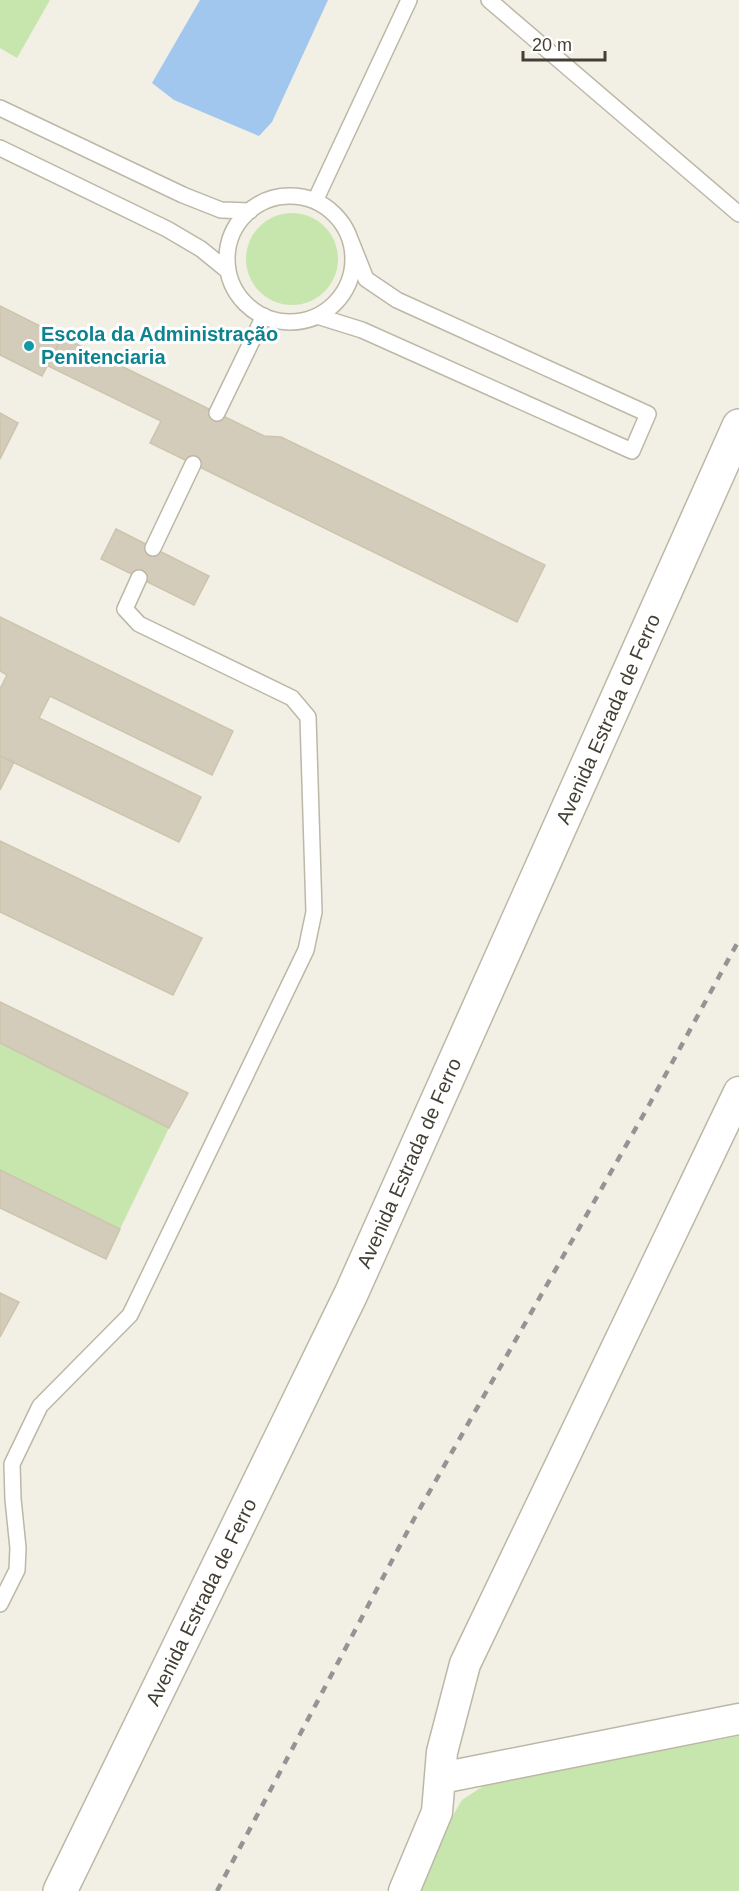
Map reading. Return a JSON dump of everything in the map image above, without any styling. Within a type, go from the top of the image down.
[{"type":"street","name":"Avenida Estrada de Ferro","points":[[60,1891],[351,1294],[739,426]]},
{"type":"street","points":[[404,1891],[437,1812],[442,1752],[465,1664],[739,1092]]},
{"type":"street","points":[[441,1778],[739,1719]]},
{"type":"lane","points":[[315,201],[409,0]]},
{"type":"lane","points":[[489,0],[739,214]]},
{"type":"lane","points":[[0,108],[183,195],[221,210],[250,211]]},
{"type":"lane","points":[[0,148],[167,229],[201,249],[228,271]]},
{"type":"lane","points":[[317,316],[362,330],[632,451],[648,414],[397,300],[366,279],[350,239],[342,223],[330,210],[315,201],[298,196],[264,201],[238,223],[227,254],[228,271],[234,290],[247,306],[264,316],[281,322],[299,321],[317,316],[332,306],[344,292],[351,275],[353,257],[350,239]]},
{"type":"lane","points":[[216,413],[264,316]]},
{"type":"lane","points":[[153,548],[193,464]]},
{"type":"lane","points":[[0,1604],[17,1570],[18,1548],[12,1464],[40,1406],[130,1315],[306,950],[314,912],[308,717],[292,698],[139,624],[125,609],[140,578]]},
{"type":"green space","points":[[0,0],[50,0],[17,58],[0,48]]},
{"type":"green space","points":[[292,213],[310,216],[325,226],[335,241],[338,259],[335,277],[325,292],[310,302],[292,305],[274,302],[259,292],[249,277],[246,259],[249,241],[259,226],[274,216]]},
{"type":"green space","points":[[0,1043],[169,1128],[120,1229],[0,1170]]},
{"type":"green space","points":[[739,1736],[739,1891],[418,1891],[429,1856],[462,1800],[488,1783]]},
{"type":"water","points":[[200,0],[328,0],[272,122],[259,136],[174,100],[152,83]]},
{"type":"building","name":"Escola da Administração Penitenciaria","points":[[0,306],[62,337],[42,376],[0,355]]},
{"type":"building","points":[[62,337],[264,436],[281,437],[545,565],[517,622],[150,443],[161,421],[48,366]]},
{"type":"building","name":"Escola da Administração Penitenciaria","points":[[0,413],[18,423],[0,459]]},
{"type":"building","points":[[116,529],[209,576],[194,605],[101,559]]},
{"type":"building","points":[[0,617],[233,731],[212,775],[50,696],[39,718],[201,797],[179,842],[0,756],[0,689],[7,675],[0,671]]},
{"type":"building","points":[[0,756],[14,762],[0,790]]},
{"type":"building","points":[[0,841],[202,938],[173,995],[0,912]]},
{"type":"building","points":[[0,1002],[188,1093],[169,1128],[0,1043]]},
{"type":"building","points":[[0,1170],[120,1229],[106,1259],[0,1208]]},
{"type":"building","points":[[0,1293],[19,1302],[0,1337]]},
{"type":"railway","points":[[217,1891],[414,1519],[649,1105],[739,940]]},
{"type":"place","name":"Escola da Administração Penitenciaria","points":[[29,346]]}]
